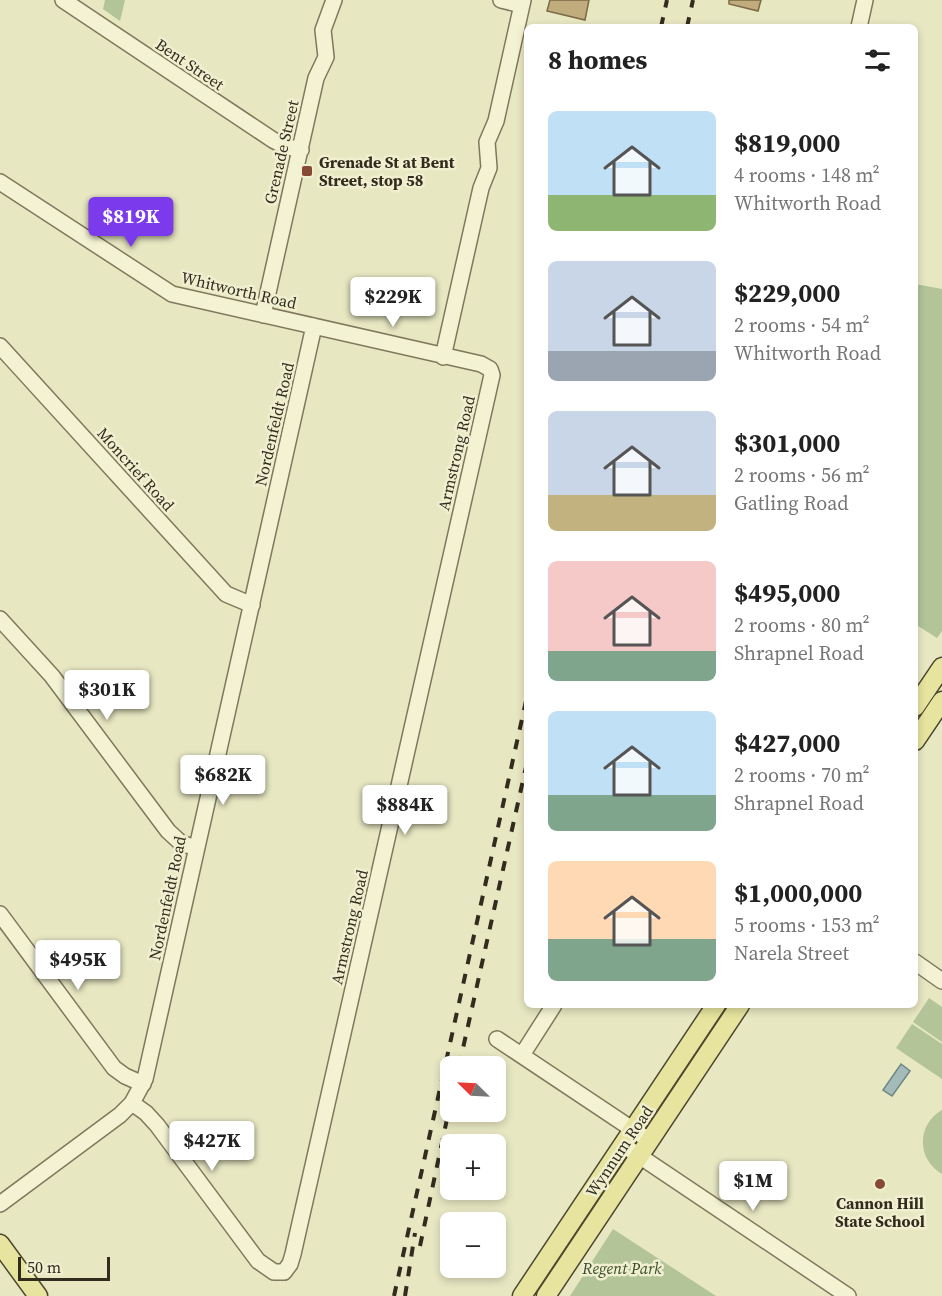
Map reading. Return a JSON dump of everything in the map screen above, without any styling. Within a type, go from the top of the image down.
[{"type":"main road","points":[[918,703],[942,667]]},
{"type":"main road","points":[[918,737],[942,701]]},
{"type":"main road","name":"Wynnum Road","points":[[522,1296],[715,1008]]},
{"type":"main road","name":"Wynnum Road","points":[[546,1296],[738,1008]]},
{"type":"main road","points":[[0,1244],[38,1296]]},
{"type":"street","name":"Bent Street","points":[[63,0],[273,140],[284,146],[301,150]]},
{"type":"street","name":"Grenade Street","points":[[263,315],[316,78],[326,57],[323,30],[334,0]]},
{"type":"street","points":[[442,357],[481,188],[489,168],[487,142],[496,121],[523,2],[501,0]]},
{"type":"street","points":[[860,24],[865,0]]},
{"type":"street","name":"Whitworth Road","points":[[0,182],[167,291],[179,296],[484,365],[490,369],[492,375]]},
{"type":"street","name":"Nordenfeldt Road","points":[[0,1204],[112,1121],[132,1103],[143,1084],[314,326]]},
{"type":"street","name":"Moncrief Road","points":[[0,346],[226,594],[252,604]]},
{"type":"street","name":"Armstrong Road","points":[[132,1103],[157,1125],[258,1261],[270,1270],[282,1273],[288,1268],[492,375]]},
{"type":"street","points":[[0,619],[52,676],[168,831],[182,843],[196,848]]},
{"type":"street","points":[[0,914],[114,1068],[143,1084]]},
{"type":"street","points":[[918,964],[942,981]]},
{"type":"street","points":[[522,1055],[552,1008]]},
{"type":"street","points":[[497,1039],[522,1055],[628,1138],[640,1156],[848,1296]]},
{"type":"street","points":[[628,1138],[650,1141]]},
{"type":"green space","points":[[105,0],[125,0],[120,21],[103,9]]},
{"type":"green space","points":[[918,285],[942,289],[942,631],[937,638],[918,626]]},
{"type":"green space","points":[[929,998],[942,1007],[942,1042],[913,1022]]},
{"type":"green space","points":[[912,1024],[942,1044],[942,1079],[896,1048]]},
{"type":"green space","points":[[942,1110],[942,1174],[928,1160],[923,1142],[928,1124]]},
{"type":"green space","name":"Regent Park","points":[[613,1229],[716,1296],[570,1296]]},
{"type":"water","points":[[901,1064],[910,1071],[892,1096],[883,1090]]},
{"type":"building","points":[[550,0],[589,0],[585,20],[547,11]]},
{"type":"building","points":[[729,0],[761,0],[758,11],[729,4]]},
{"type":"railway","points":[[662,24],[667,0]]},
{"type":"railway","points":[[688,24],[693,0]]},
{"type":"railway","points":[[394,1296],[524,710]]},
{"type":"railway","points":[[461,1056],[524,776]]},
{"type":"railway","points":[[420,1246],[446,1122]]},
{"type":"railway","points":[[405,1296],[415,1233]]},
{"type":"place","name":"Grenade St at Bent Street, stop 58","points":[[307,171]]},
{"type":"place","name":"Cannon Hill State School","points":[[880,1184]]}]
